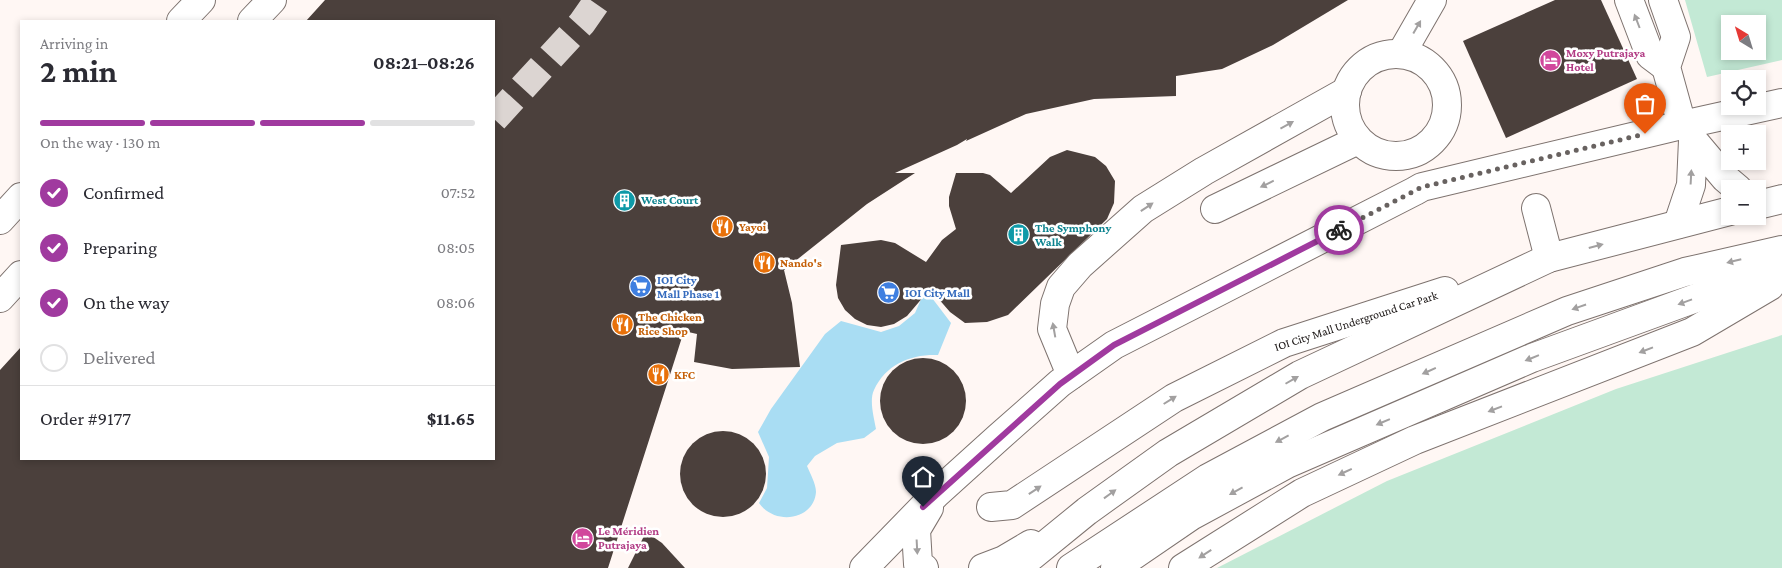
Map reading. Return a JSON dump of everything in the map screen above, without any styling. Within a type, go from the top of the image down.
[{"type":"street","points":[[183,20],[201,0]]},
{"type":"street","points":[[253,20],[272,0]]},
{"type":"street","points":[[1401,54],[1432,0]]},
{"type":"street","points":[[1629,0],[1650,55],[1666,67]]},
{"type":"street","points":[[1663,0],[1676,37],[1666,67],[1682,125]]},
{"type":"street","points":[[1401,54],[1417,58],[1431,67],[1441,80],[1447,95],[1447,111],[1443,127],[1434,140],[1421,150],[1405,156],[1389,156],[1372,151],[1353,133],[1345,108],[1347,91],[1355,75],[1368,63],[1384,56],[1401,54]]},
{"type":"street","points":[[1071,375],[1052,329],[1055,304],[1061,286],[1080,265],[1143,209],[1204,171],[1347,91]]},
{"type":"street","points":[[864,568],[937,493],[1071,375],[1114,345],[1415,190],[1682,125],[1782,103]]},
{"type":"street","points":[[1212,201],[1353,133]]},
{"type":"street","points":[[1678,224],[1691,185],[1693,140],[1728,180]]},
{"type":"street","points":[[1405,156],[1415,190]]},
{"type":"street","points":[[0,220],[20,198]]},
{"type":"street","points":[[1536,208],[1549,258]]},
{"type":"street","points":[[1000,566],[1087,511],[1168,453],[1300,376],[1549,258],[1721,213]]},
{"type":"street","points":[[1072,568],[1208,478],[1322,417],[1566,311],[1685,272],[1782,250]]},
{"type":"street","name":"IOI City Mall Underground Car Park","points":[[991,507],[1012,505],[1174,398],[1284,343],[1549,258]]},
{"type":"street","points":[[1115,568],[1191,516],[1287,464],[1532,358],[1718,290],[1782,274]]},
{"type":"street","points":[[0,298],[20,276]]},
{"type":"street","points":[[1184,568],[1302,493],[1415,440],[1692,332],[1782,279]]},
{"type":"street","points":[[924,568],[918,564],[916,530],[937,493]]},
{"type":"green space","points":[[1685,0],[1782,0],[1782,60],[1738,70],[1721,70],[1721,74],[1707,77]]},
{"type":"green space","points":[[1782,335],[1782,568],[1217,568],[1387,481],[1616,389]]},
{"type":"water","points":[[926,278],[929,294],[951,323],[938,355],[918,356],[900,362],[885,373],[874,390],[872,399],[876,429],[864,438],[837,443],[815,456],[807,466],[816,489],[814,501],[808,509],[793,517],[774,515],[766,510],[759,503],[767,488],[769,457],[758,432],[771,409],[825,334],[841,321],[881,332],[899,326],[915,313],[922,297]]},
{"type":"building","name":"IOI City Mall Phase 1","points":[[325,0],[1348,0],[1273,45],[1222,69],[1176,76],[1176,96],[1094,99],[1026,114],[895,173],[915,173],[867,204],[784,270],[792,303],[800,367],[732,369],[694,362],[697,334],[684,331],[608,568],[0,568],[0,370],[20,348],[20,460],[495,460],[495,20],[307,20]]},
{"type":"building","name":"Moxy Putrajaya Hotel","points":[[1555,0],[1601,0],[1637,79],[1506,138],[1463,41]]},
{"type":"building","name":"The Symphony Walk","points":[[1067,150],[1095,157],[1106,166],[1115,181],[1114,203],[1107,219],[1008,315],[987,322],[965,323],[950,312],[930,289],[907,316],[894,324],[881,327],[867,325],[855,319],[845,310],[838,298],[836,285],[841,245],[881,240],[895,243],[926,262],[942,240],[956,229],[949,206],[949,197],[956,173],[983,173],[990,175],[1011,193],[1050,157]]},
{"type":"building","points":[[923,358],[939,361],[947,365],[959,377],[963,385],[966,401],[963,417],[959,425],[947,437],[939,441],[923,444],[907,441],[899,437],[887,425],[883,417],[880,401],[883,385],[887,377],[899,365],[907,361]]},
{"type":"building","points":[[723,431],[739,434],[747,438],[759,450],[763,458],[766,474],[763,490],[759,498],[747,510],[739,514],[723,517],[707,514],[699,510],[687,498],[683,490],[680,474],[683,458],[687,450],[699,438],[707,434]]},
{"type":"building","points":[[646,532],[662,543],[685,568],[628,568]]},
{"type":"tunnel","points":[[495,118],[582,23],[598,0]]},
{"type":"way so far","points":[[1339,230],[1422,187],[1645,134]]},
{"type":"place","name":"Moxy Putrajaya Hotel","points":[[1550,60]]},
{"type":"place","name":"West Court","points":[[625,200]]},
{"type":"place","name":"Yayoi","points":[[723,227]]},
{"type":"place","name":"The Symphony Walk","points":[[1019,235]]},
{"type":"place","name":"Nando's","points":[[764,263]]},
{"type":"place","name":"IOI City Mall Phase 1","points":[[641,287]]},
{"type":"place","name":"IOI City Mall","points":[[889,293]]},
{"type":"place","name":"The Chicken Rice Shop","points":[[622,324]]},
{"type":"place","name":"KFC","points":[[658,375]]},
{"type":"place","name":"Le Méridien Putrajaya","points":[[582,538]]},
{"type":"route","points":[[923,507],[1060,384],[1114,345],[1339,230]]}]
